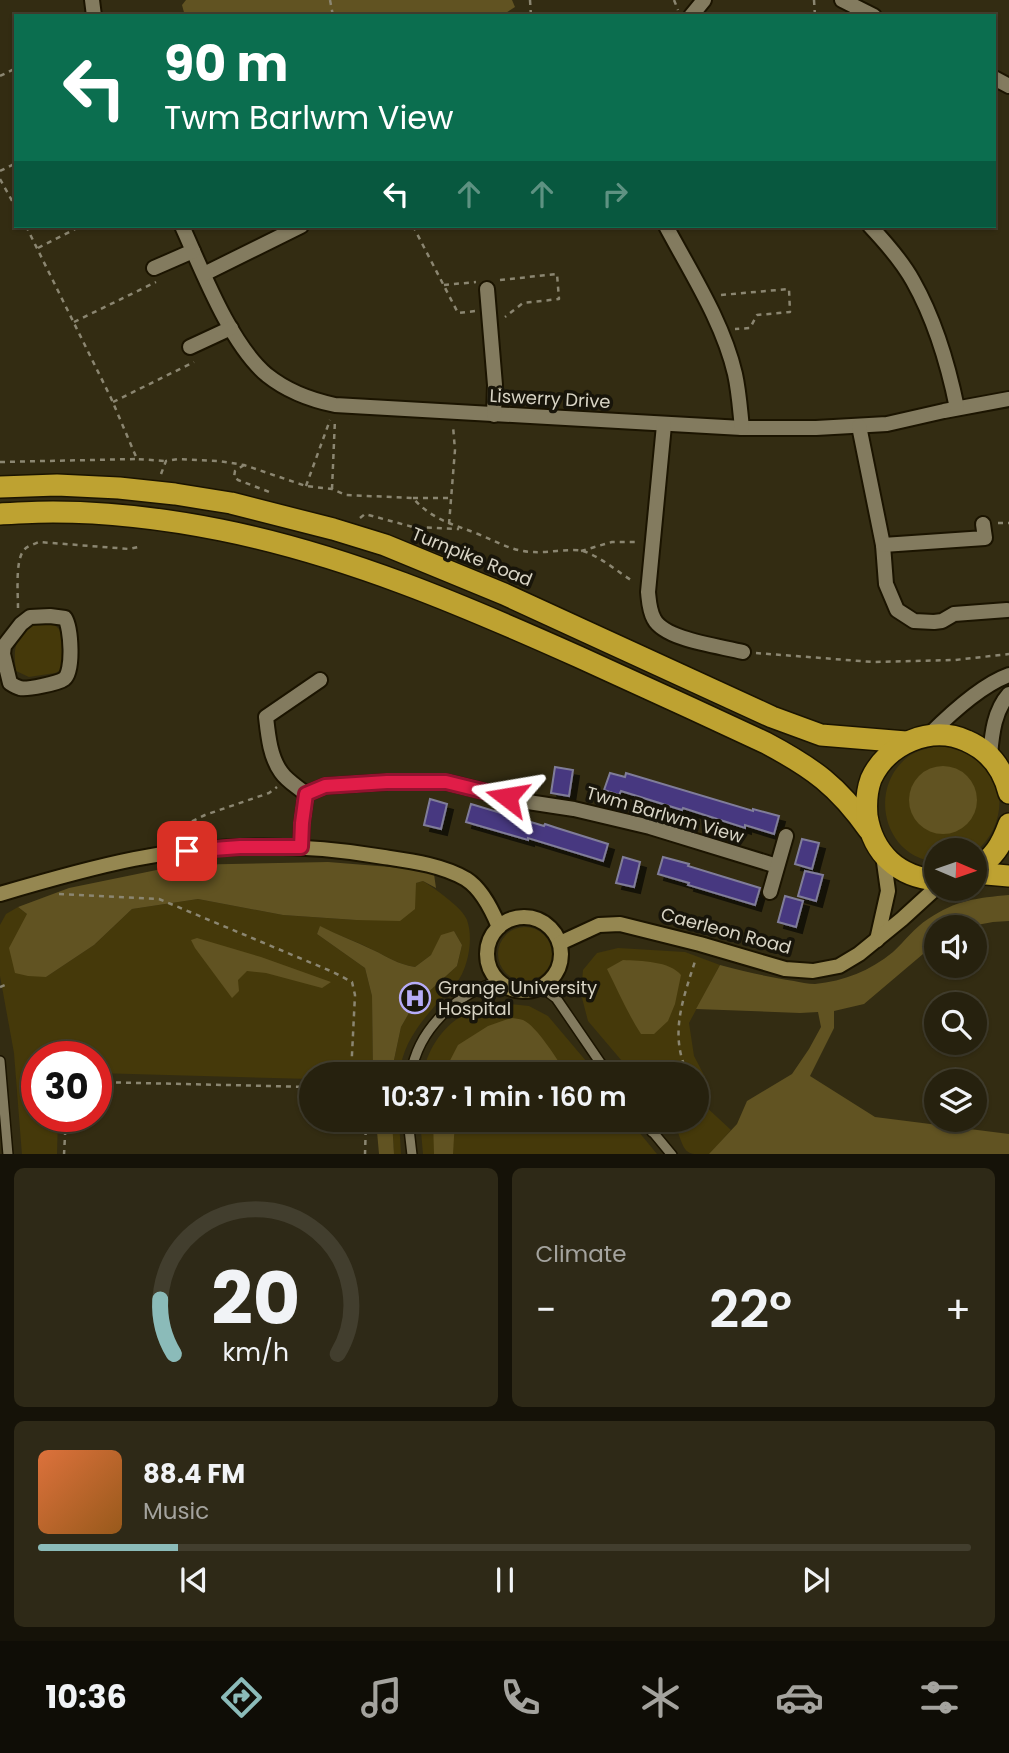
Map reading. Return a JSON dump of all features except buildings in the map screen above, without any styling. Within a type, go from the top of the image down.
[{"type":"highway","name":"Turnpike Road","points":[[0,487],[57,485],[175,494],[242,505],[333,529],[385,545],[504,594],[772,717],[821,735],[906,742]]},
{"type":"highway","points":[[0,514],[65,512],[116,515],[219,529],[325,556],[496,620],[766,743],[803,763],[832,785],[852,806],[883,855],[901,870],[924,878]]},
{"type":"highway","points":[[869,830],[866,804],[871,779],[886,757],[906,742],[929,735],[962,738],[990,755],[1008,785]]},
{"type":"highway","points":[[987,861],[1002,844],[1009,824]]},
{"type":"highway","points":[[987,873],[1009,876]]},
{"type":"main road","points":[[0,894],[135,859],[240,847],[301,847],[400,859],[446,870],[468,880],[484,897],[499,927]]},
{"type":"main road","points":[[877,940],[888,891],[883,855]]},
{"type":"main road","name":"Caerleon Road","points":[[560,943],[599,925],[620,924],[785,969],[813,971],[839,966],[859,954],[924,899]]},
{"type":"main road","points":[[521,917],[543,922],[552,930],[560,943],[560,963],[555,975],[546,984],[535,990],[522,991],[509,988],[499,981],[491,971],[487,959],[487,946],[499,927],[509,920],[521,917]]},
{"type":"street","points":[[693,14],[704,0]]},
{"type":"street","points":[[842,0],[870,14]]},
{"type":"street","name":"Liswerry Drive","points":[[183,228],[231,328],[254,362],[285,387],[303,396],[335,405],[664,425],[816,428],[887,424],[1009,398]]},
{"type":"street","points":[[204,274],[297,228]]},
{"type":"street","points":[[667,228],[720,331],[734,372],[742,428]]},
{"type":"street","points":[[872,228],[913,280],[939,341],[957,408]]},
{"type":"street","points":[[154,268],[193,251]]},
{"type":"street","points":[[490,283],[494,415]]},
{"type":"street","points":[[190,347],[231,328]]},
{"type":"street","points":[[664,425],[648,592],[649,608],[664,631],[678,637],[743,652]]},
{"type":"street","points":[[859,426],[883,545],[886,584],[897,610],[914,621],[942,621],[954,614],[1007,610]]},
{"type":"street","points":[[883,545],[985,538],[983,524]]},
{"type":"street","points":[[30,617],[65,618],[68,624],[70,660],[69,671],[64,679],[31,689],[20,688],[10,683],[1,654],[21,624],[30,617]]},
{"type":"street","points":[[929,735],[954,711],[1009,675]]},
{"type":"street","points":[[301,847],[306,794],[281,773],[268,736],[266,718],[320,681]]},
{"type":"street","points":[[990,755],[994,724],[1009,694]]},
{"type":"street","name":"Twm Barlwm View","points":[[306,794],[325,786],[446,782],[650,827],[777,866]]},
{"type":"street","points":[[769,892],[786,836]]},
{"type":"lane","points":[[414,1062],[418,1049],[432,1025],[465,996],[499,981]]},
{"type":"lane","points":[[541,987],[556,998],[600,1062]]},
{"type":"lane","points":[[0,1060],[8,1154]]},
{"type":"lane","points":[[409,1132],[412,1154]]},
{"type":"lane","points":[[652,1132],[671,1154]]},
{"type":"path","points":[[0,179],[14,204]]},
{"type":"path","points":[[27,228],[113,402],[136,459]]},
{"type":"path","points":[[38,248],[77,228]]},
{"type":"path","points":[[414,228],[458,313],[489,316],[500,320],[523,303],[559,299],[556,274],[490,283],[444,285]]},
{"type":"path","points":[[74,322],[159,281],[154,268]]},
{"type":"path","points":[[704,296],[789,289],[790,312],[757,315],[750,328],[720,331]]},
{"type":"path","points":[[113,402],[196,361],[190,347]]},
{"type":"path","points":[[306,485],[335,405]]},
{"type":"path","points":[[332,489],[335,405]]},
{"type":"path","points":[[449,524],[456,450],[452,412]]},
{"type":"path","points":[[0,462],[136,459],[219,461],[244,465],[346,495],[451,498]]},
{"type":"path","points":[[161,474],[166,461]]},
{"type":"path","points":[[244,465],[234,471],[233,477],[273,494],[271,498]]},
{"type":"path","points":[[413,498],[420,506],[449,524],[518,551],[581,551],[612,542],[653,543]]},
{"type":"path","points":[[358,519],[365,514],[413,527],[464,529]]},
{"type":"path","points":[[18,612],[19,559],[24,549],[32,544],[48,542],[128,549],[138,547]]},
{"type":"path","points":[[581,551],[648,592]]},
{"type":"path","points":[[743,652],[873,662],[955,660],[1009,654]]},
{"type":"path","points":[[174,830],[269,793],[288,779]]},
{"type":"path","points":[[51,892],[159,899],[352,982],[355,995],[352,1062]]},
{"type":"path","points":[[682,1062],[677,1029],[700,944]]},
{"type":"path","points":[[0,987],[7,984]]},
{"type":"path","points":[[112,1082],[299,1087]]},
{"type":"path","points":[[64,1154],[65,1132]]},
{"type":"path","points":[[365,1154],[366,1132]]},
{"type":"shaded area","points":[[186,0],[512,0],[515,7],[504,14],[184,14],[182,5]]},
{"type":"shaded area","points":[[47,622],[59,629],[63,635],[66,649],[61,670],[29,677],[16,671],[15,649],[19,640],[34,623]]},
{"type":"shaded area","points":[[939,746],[963,750],[980,760],[990,771],[997,784],[999,798],[994,828],[987,839],[924,838],[924,859],[904,848],[893,834],[887,819],[885,802],[888,785],[896,769],[909,756]]},
{"type":"shaded area","points":[[936,766],[950,766],[962,771],[972,781],[977,800],[972,819],[962,829],[950,834],[936,834],[924,829],[914,819],[909,807],[909,793],[914,781],[924,771]]},
{"type":"shaded area","points":[[328,862],[415,869],[434,874],[436,888],[423,881],[416,883],[415,909],[400,921],[283,915],[198,899],[132,909],[94,945],[46,977],[15,973],[9,948],[27,914],[18,907],[69,888],[181,865]]},
{"type":"shaded area","points":[[423,881],[448,899],[467,920],[469,948],[467,962],[460,978],[414,1034],[401,1062],[394,1062],[401,1027],[413,1006],[457,966],[462,945],[454,931],[415,967],[320,927],[317,934],[365,968],[372,996],[373,1062],[299,1062],[299,1079],[112,1073],[112,1041],[21,1041],[21,1132],[58,1132],[57,1154],[22,1154],[14,1053],[0,976],[0,925],[6,914],[18,907],[27,914],[46,977],[94,945],[132,909],[198,899],[283,915],[356,920]]},
{"type":"shaded area","points":[[1009,895],[1009,921],[987,923],[987,915],[935,915],[957,904],[987,901],[987,898]]},
{"type":"shaded area","points":[[923,923],[924,953],[864,1004],[834,1011],[834,1028],[810,1076],[875,1117],[924,1123],[924,1132],[987,1131],[1009,1134],[1009,1154],[709,1154],[737,1124],[747,1101],[792,1074],[821,1027],[818,1012],[696,1009],[720,965],[807,983],[836,980],[866,970],[884,959]]},
{"type":"shaded area","points":[[320,926],[398,962],[415,967],[431,955],[441,935],[454,931],[462,945],[457,966],[413,1006],[401,1027],[394,1062],[373,1062],[372,996],[365,968],[317,934]]},
{"type":"shaded area","points":[[525,927],[544,935],[552,954],[544,973],[525,981],[506,973],[498,954],[506,935]]},
{"type":"shaded area","points":[[197,938],[331,982],[322,988],[266,973],[247,971],[238,980],[239,991],[232,998],[195,948],[191,940]]},
{"type":"shaded area","points":[[618,948],[685,952],[720,965],[689,1023],[697,1062],[623,1062],[588,1021],[581,994],[583,970],[597,953]]},
{"type":"shaded area","points":[[623,960],[663,964],[681,975],[675,1004],[668,1021],[654,1034],[641,1034],[607,969]]},
{"type":"shaded area","points":[[500,1003],[529,1006],[548,1016],[587,1062],[426,1062],[444,1030],[468,1013]]},
{"type":"shaded area","points":[[511,1018],[523,1020],[535,1029],[559,1062],[449,1062],[458,1045],[488,1026]]},
{"type":"shaded area","points":[[709,1110],[731,1130],[710,1154],[690,1153],[682,1144],[678,1132],[709,1132]]},
{"type":"shaded area","points":[[377,1132],[393,1132],[394,1154],[379,1154]]},
{"type":"shaded area","points":[[393,1132],[400,1132],[401,1154],[394,1154]]},
{"type":"shaded area","points":[[421,1132],[639,1132],[657,1154],[423,1154]]},
{"type":"shaded area","points":[[433,1132],[454,1132],[453,1154],[434,1154]]},
{"type":"place","name":"Grange University Hospital","points":[[415,998]]},
{"type":"route","points":[[187,851],[240,847],[301,847],[306,794],[325,786],[446,782],[507,797]]}]
